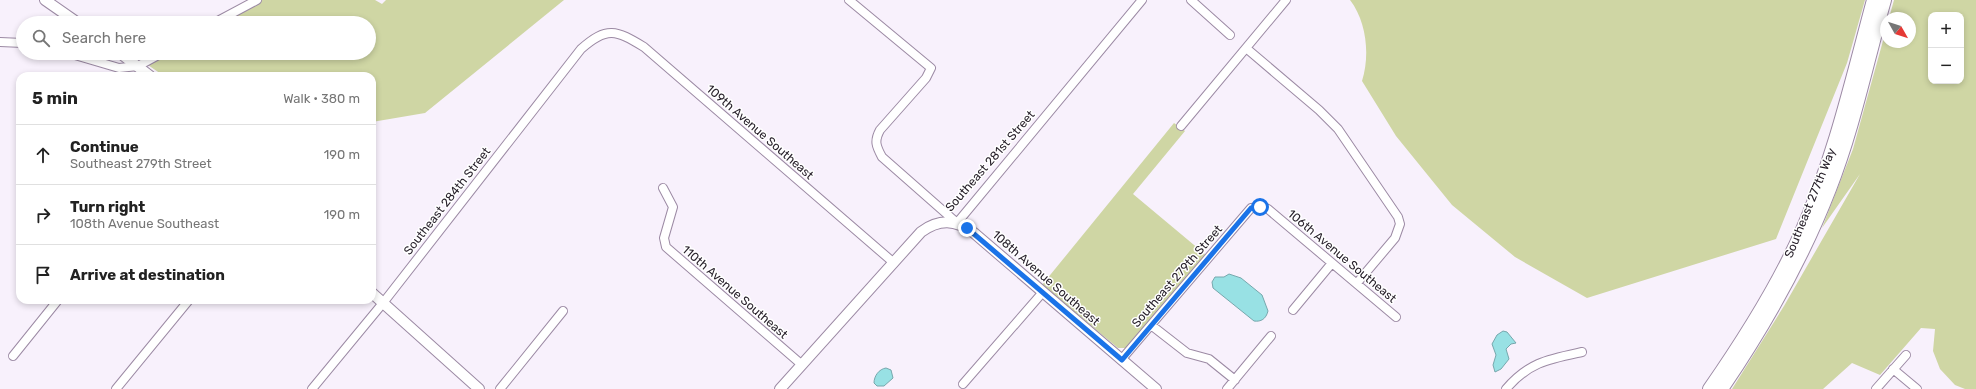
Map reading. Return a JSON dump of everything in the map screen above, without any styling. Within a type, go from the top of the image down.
[{"type":"main road","name":"Southeast 277th Way","points":[[1709,389],[1751,325],[1780,276],[1801,233],[1835,143],[1873,0]]},
{"type":"main road","name":"Southeast 277th Way","points":[[1722,389],[1779,299],[1810,239],[1843,152],[1885,0]]},
{"type":"street","points":[[45,0],[68,16]]},
{"type":"street","points":[[227,16],[257,0]]},
{"type":"street","name":"108th Avenue Southeast","points":[[849,0],[931,68],[926,78],[880,130],[876,137],[876,146],[882,157],[957,223],[974,233],[1156,389]]},
{"type":"street","name":"Southeast 281st Street","points":[[780,389],[921,232],[930,226],[946,221],[957,223],[1142,0]]},
{"type":"street","points":[[1191,0],[1230,35]]},
{"type":"street","points":[[1181,126],[1286,0]]},
{"type":"street","name":"109th Avenue Southeast","points":[[604,32],[627,37],[644,47],[894,263]]},
{"type":"street","name":"Southeast 284th Street","points":[[312,389],[383,303],[576,54],[593,38],[604,32]]},
{"type":"street","points":[[0,42],[16,43]]},
{"type":"street","points":[[1246,48],[1319,110],[1338,129],[1398,217],[1400,224],[1395,238],[1356,283]]},
{"type":"street","points":[[92,60],[119,68],[138,66],[149,60]]},
{"type":"street","points":[[130,60],[145,72]]},
{"type":"street","name":"110th Avenue Southeast","points":[[663,188],[673,207],[664,238],[666,247],[801,364]]},
{"type":"street","name":"106th Avenue Southeast","points":[[1251,208],[1262,207],[1268,209],[1396,317]]},
{"type":"street","name":"Southeast 279th Street","points":[[1122,360],[1251,208]]},
{"type":"street","points":[[1293,310],[1332,263]]},
{"type":"street","points":[[963,384],[1043,292]]},
{"type":"street","points":[[376,297],[479,389]]},
{"type":"street","points":[[13,356],[55,304]]},
{"type":"street","points":[[116,389],[186,304]]},
{"type":"street","points":[[500,389],[563,311]]},
{"type":"street","points":[[1151,325],[1187,353],[1209,359],[1235,380]]},
{"type":"street","points":[[1228,389],[1271,336]]},
{"type":"street","points":[[1506,389],[1523,372],[1534,364],[1548,359],[1582,352]]},
{"type":"street","points":[[1876,389],[1906,355]]},
{"type":"street","points":[[1893,369],[1917,389]]},
{"type":"green space","points":[[260,0],[375,0],[382,4],[386,0],[564,0],[425,113],[376,121],[376,72],[158,72],[145,63],[150,60],[376,60],[376,16],[231,16]]},
{"type":"green space","points":[[1350,0],[1865,0],[1847,63],[1776,239],[1587,298],[1515,257],[1452,205],[1396,136],[1362,81],[1366,61],[1365,39],[1360,18]]},
{"type":"green space","points":[[1894,0],[1976,0],[1976,389],[1965,389],[1955,385],[1940,369],[1933,351],[1935,329],[1921,328],[1880,375],[1852,363],[1823,389],[1732,389],[1784,306],[1860,174],[1822,228],[1853,149],[1881,48],[1916,48],[1916,12],[1891,12]]},
{"type":"green space","points":[[1174,123],[1185,131],[1133,194],[1206,255],[1127,348],[1118,348],[1042,285]]},
{"type":"water","points":[[1229,274],[1241,278],[1262,295],[1268,311],[1263,319],[1254,321],[1213,288],[1212,282],[1215,277],[1224,277]]},
{"type":"water","points":[[1503,331],[1507,332],[1516,343],[1511,344],[1506,349],[1509,359],[1501,369],[1495,372],[1493,365],[1496,355],[1492,344],[1497,335]]},
{"type":"water","points":[[886,368],[891,370],[893,378],[884,386],[877,386],[874,383],[876,375],[879,371]]},
{"type":"route","points":[[967,228],[1122,360],[1251,208],[1260,207]]}]
